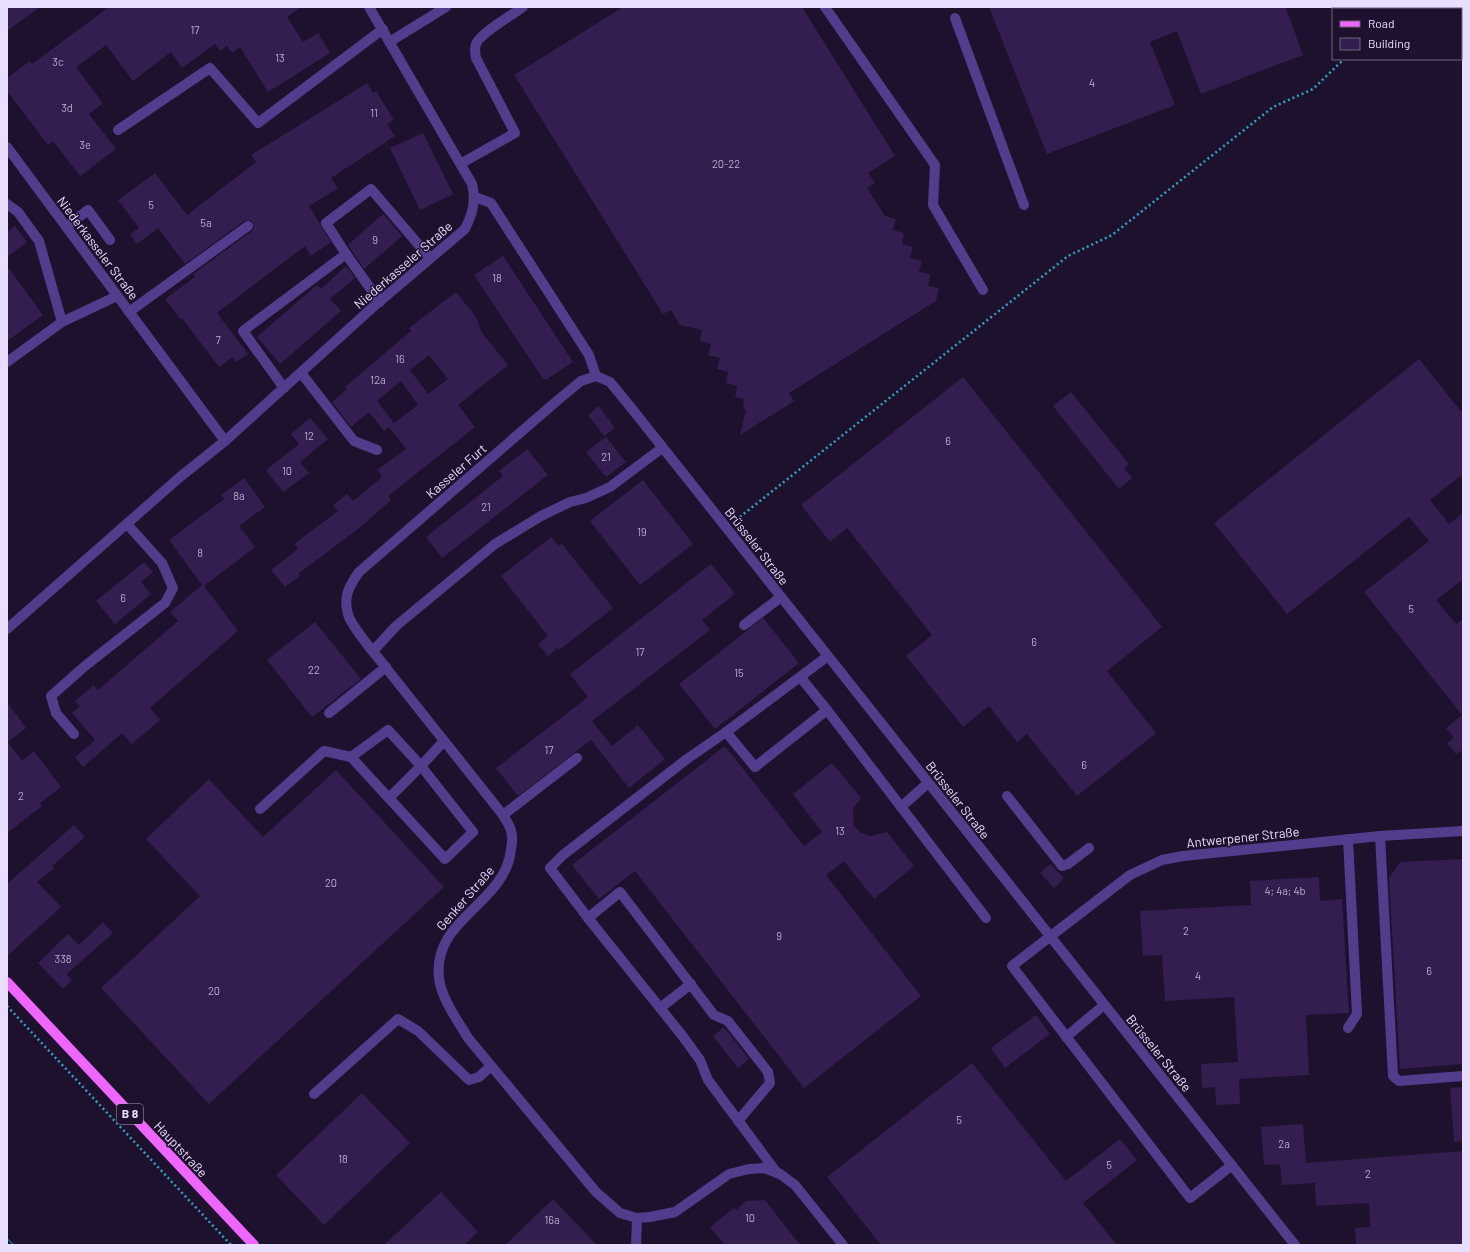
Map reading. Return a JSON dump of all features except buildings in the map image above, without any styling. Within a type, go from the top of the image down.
[{"type":"main road","name":"Hauptstraße","points":[[7,982],[254,1245]]},
{"type":"street","name":"Niederkasseler Straße","points":[[7,629],[180,477],[225,441],[465,228],[471,217],[475,197],[472,184],[462,163],[391,41],[369,7]]},
{"type":"street","points":[[391,41],[446,7]]},
{"type":"street","points":[[462,163],[515,133],[476,58],[475,51],[476,44],[482,36],[523,7]]},
{"type":"street","points":[[825,7],[935,165],[933,205],[983,290]]},
{"type":"street","points":[[955,18],[1024,205]]},
{"type":"street","points":[[118,130],[210,68],[258,123],[383,29]]},
{"type":"street","name":"Niederkasseler Straße","points":[[7,147],[225,441]]},
{"type":"street","points":[[380,302],[346,254],[326,222],[371,189],[430,258]]},
{"type":"street","points":[[475,197],[491,203],[589,355],[596,376]]},
{"type":"street","points":[[7,204],[18,212],[39,241],[62,322]]},
{"type":"street","points":[[66,227],[88,210],[110,240]]},
{"type":"street","points":[[129,312],[248,226]]},
{"type":"street","points":[[284,388],[243,332],[346,254]]},
{"type":"street","points":[[7,362],[62,322],[117,296]]},
{"type":"street","points":[[301,373],[354,441],[377,450]]},
{"type":"street","name":"Brüsseler Straße","points":[[596,376],[610,382],[1295,1245]]},
{"type":"street","name":"Kasseler Furt","points":[[346,598],[351,583],[359,572],[581,380],[596,376]]},
{"type":"street","points":[[373,651],[396,626],[495,544],[541,516],[570,502],[586,498],[610,488],[662,448]]},
{"type":"street","points":[[74,734],[56,713],[51,696],[84,666],[165,603],[173,588],[162,563],[127,524]]},
{"type":"street","points":[[744,625],[781,597]]},
{"type":"street","name":"Genker Straße","points":[[346,598],[348,616],[373,651],[503,815],[512,832],[511,854],[506,872],[486,896],[452,929],[444,942],[439,963],[439,979],[451,1011],[468,1038],[596,1192],[620,1213],[637,1218],[675,1212],[722,1178],[735,1172],[758,1168],[777,1173],[801,1191],[841,1244]]},
{"type":"street","points":[[777,1173],[708,1080],[700,1060],[550,868],[563,855],[668,774],[801,678],[828,656]]},
{"type":"street","points":[[329,713],[386,667]]},
{"type":"street","points":[[801,678],[986,918]]},
{"type":"street","points":[[726,732],[755,767],[827,710]]},
{"type":"street","points":[[260,809],[324,751],[351,757],[446,859],[474,832],[420,766],[388,730],[351,757]]},
{"type":"street","points":[[389,798],[444,741]]},
{"type":"street","points":[[503,815],[577,758]]},
{"type":"street","points":[[901,807],[928,783]]},
{"type":"street","points":[[1008,796],[1062,866],[1068,864],[1089,848]]},
{"type":"street","name":"Antwerpener Straße","points":[[1066,1037],[1012,966],[1130,875],[1162,860],[1182,856],[1380,836],[1463,831]]},
{"type":"street","points":[[1380,836],[1393,1076],[1399,1081],[1463,1076]]},
{"type":"street","points":[[1348,839],[1357,1014],[1348,1028]]},
{"type":"street","points":[[588,918],[620,892],[714,1015],[728,1021],[768,1072],[770,1083],[738,1121]]},
{"type":"street","points":[[660,1008],[690,984]]},
{"type":"street","points":[[1104,1005],[1066,1037],[1190,1198],[1232,1164]]},
{"type":"street","points":[[314,1094],[398,1019],[418,1031],[469,1080],[479,1077],[491,1066]]},
{"type":"street","points":[[636,1245],[637,1218]]},
{"type":"path","points":[[726,528],[1068,256],[1112,235],[1273,107],[1313,89],[1343,60]]},
{"type":"path","points":[[7,1006],[231,1245]]},
{"type":"railway","points":[[7,1241],[11,1245]]}]
